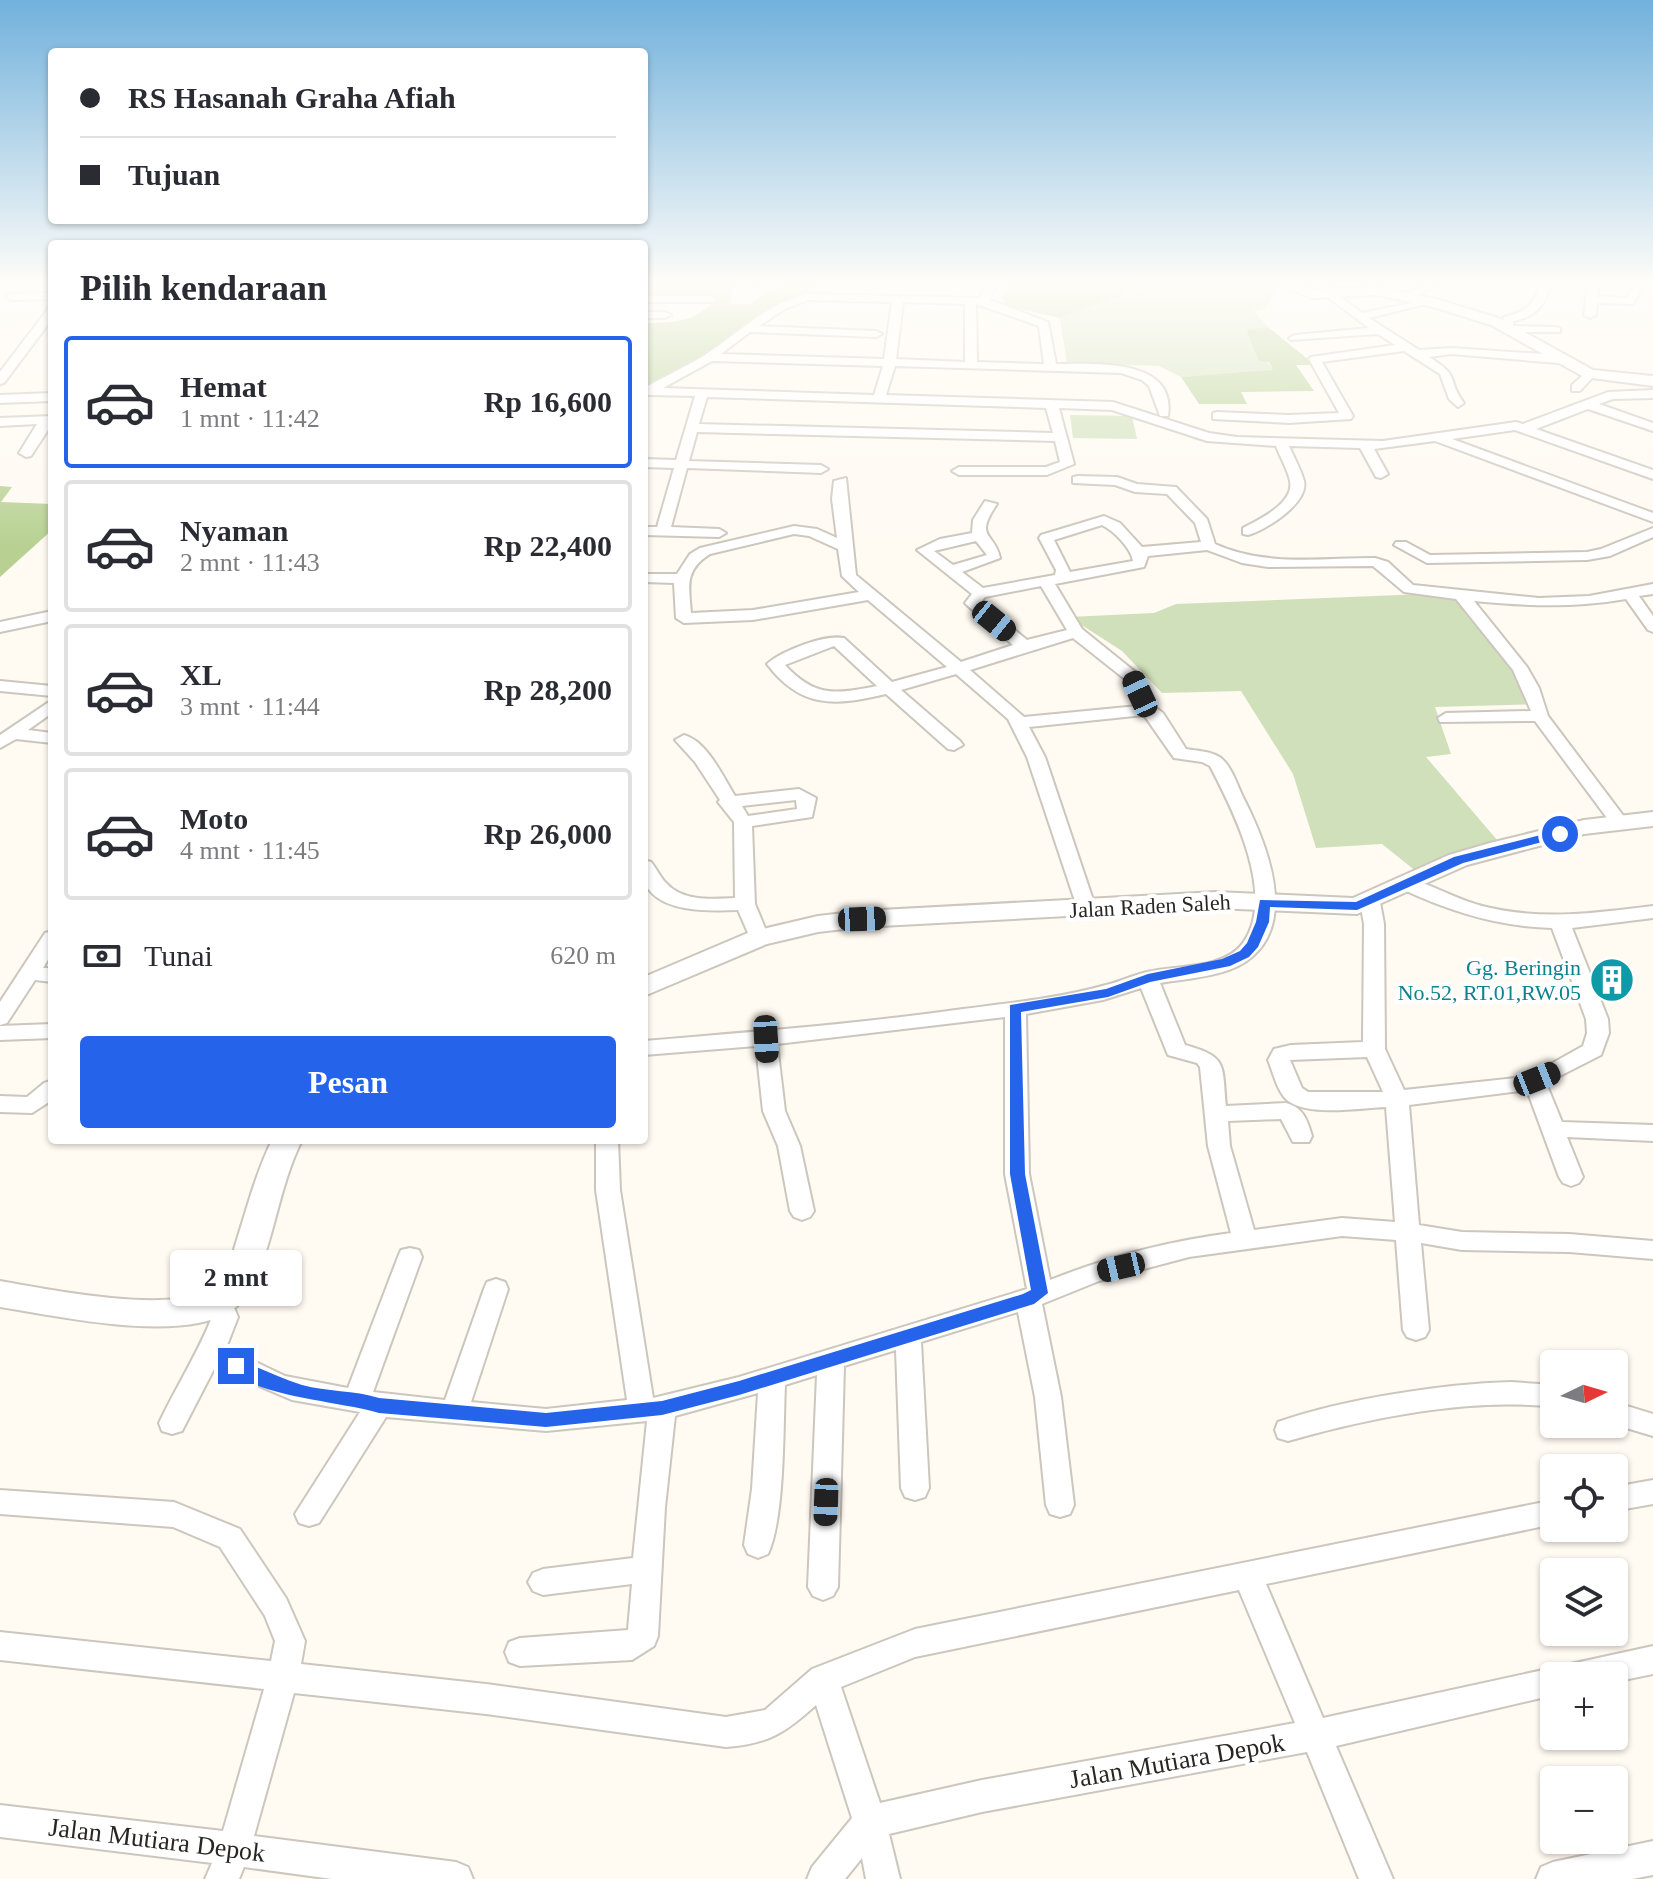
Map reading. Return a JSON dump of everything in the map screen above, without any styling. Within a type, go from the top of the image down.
[{"type":"street","points":[[650,390],[687,370]]},
{"type":"street","points":[[874,396],[875,370]]},
{"type":"street","points":[[874,396],[886,370]]},
{"type":"street","points":[[1097,370],[1133,371],[1151,380],[1142,400]]},
{"type":"street","points":[[1217,416],[1289,419],[1347,416],[1321,370]]},
{"type":"street","points":[[1439,370],[1448,376],[1450,394],[1458,403]]},
{"type":"street","points":[[1580,370],[1589,374],[1653,381]]},
{"type":"street","points":[[1576,388],[1589,374]]},
{"type":"street","points":[[0,391],[48,390]]},
{"type":"street","points":[[650,390],[1142,400],[1164,413],[1219,436],[1365,440],[1508,424],[1531,427],[1653,469]]},
{"type":"street","points":[[650,390],[1117,406],[1219,436],[1281,443],[1365,445],[1436,438],[1508,424]]},
{"type":"street","points":[[663,531],[702,392]]},
{"type":"street","points":[[1531,427],[1612,395],[1653,394]]},
{"type":"street","points":[[0,399],[48,397]]},
{"type":"street","points":[[1142,400],[1164,413]]},
{"type":"street","points":[[1587,404],[1653,427]]},
{"type":"street","points":[[959,471],[1033,471],[1067,464],[1052,405]]},
{"type":"street","points":[[0,422],[48,420]]},
{"type":"street","points":[[26,453],[48,421]]},
{"type":"street","points":[[1531,427],[1653,475]]},
{"type":"street","points":[[693,428],[1062,437]]},
{"type":"street","points":[[1436,438],[1653,518]]},
{"type":"street","points":[[1248,531],[1272,519],[1297,491],[1298,484],[1281,443]]},
{"type":"street","points":[[1365,445],[1381,474]]},
{"type":"street","points":[[648,463],[821,469]]},
{"type":"street","points":[[1078,480],[1117,481],[1135,488],[1171,490],[1202,522],[1209,546]]},
{"type":"street","points":[[841,481],[839,499],[849,576],[956,669],[1003,704],[1019,723],[1036,757],[1086,909]]},
{"type":"street","points":[[949,571],[993,558],[994,555],[978,536],[978,526],[990,504]]},
{"type":"street","points":[[1024,646],[973,603],[980,593],[1139,564],[1142,558],[1115,526],[1104,520],[1046,538],[1063,570],[1053,578]]},
{"type":"street","points":[[648,531],[719,533]]},
{"type":"street","points":[[844,546],[812,532],[777,531],[705,551],[695,557],[681,579],[684,618],[753,615],[869,595]]},
{"type":"street","points":[[1401,545],[1430,560],[1587,556],[1605,553],[1653,532]]},
{"type":"street","points":[[978,536],[924,549],[980,593]]},
{"type":"street","points":[[1138,552],[1209,546],[1226,556],[1262,562],[1375,562],[1386,567],[1409,589],[1539,603],[1631,595],[1653,589]]},
{"type":"street","points":[[648,578],[681,579]]},
{"type":"street","points":[[648,1048],[766,1039],[1015,1009],[1108,993],[1148,979],[1226,963],[1245,954],[1263,922],[1259,859],[1217,763],[1206,757],[1180,754],[1157,717],[1148,710],[1133,678],[1076,632],[1053,578]]},
{"type":"street","points":[[1459,593],[1524,675],[1540,707],[1540,716],[1619,822]]},
{"type":"street","points":[[1631,595],[1653,627]]},
{"type":"street","points":[[702,604],[773,601],[788,608]]},
{"type":"street","points":[[0,627],[48,617]]},
{"type":"street","points":[[954,745],[888,688],[835,640],[775,664],[807,693],[821,696],[888,688],[1076,632]]},
{"type":"street","points":[[0,686],[48,691]]},
{"type":"street","points":[[0,743],[48,709]]},
{"type":"street","points":[[1019,723],[1148,710]]},
{"type":"street","points":[[1446,718],[1540,716]]},
{"type":"street","points":[[16,734],[48,738]]},
{"type":"street","points":[[684,740],[702,759],[727,802],[743,822],[745,904],[759,938]]},
{"type":"street","points":[[727,802],[799,794],[807,798],[806,813],[743,822]]},
{"type":"street","name":"Jalan Raden Saleh","points":[[648,985],[759,938],[818,924],[862,919],[1216,900],[1357,906],[1458,860],[1619,822],[1653,819]]},
{"type":"street","points":[[648,871],[662,890],[673,897],[708,903],[745,904]]},
{"type":"street","points":[[1407,884],[1430,896],[1491,914],[1560,923],[1653,912]]},
{"type":"street","points":[[1370,902],[1374,924],[1374,1049],[1397,1099],[1416,1330]]},
{"type":"street","points":[[1374,1049],[1291,1052],[1282,1054],[1279,1060],[1298,1098],[1327,1102],[1397,1099],[1519,1085],[1580,1059],[1593,1050],[1598,1033],[1597,1019],[1560,923]]},
{"type":"street","points":[[0,1018],[48,943]]},
{"type":"street","points":[[28,973],[48,975]]},
{"type":"street","points":[[1148,979],[1176,1050],[1205,1058],[1211,1066],[1219,1146],[1245,1240]]},
{"type":"street","points":[[1015,1009],[1017,1174],[1060,1505]]},
{"type":"street","points":[[0,1033],[48,1031]]},
{"type":"street","points":[[766,1039],[774,1111],[789,1146],[802,1211]]},
{"type":"street","points":[[1534,1079],[1571,1177]]},
{"type":"street","points":[[0,1104],[32,1105],[48,1091]]},
{"type":"street","points":[[1214,1114],[1286,1111],[1295,1118],[1301,1136]]},
{"type":"street","points":[[1567,1129],[1653,1133]]},
{"type":"street","points":[[0,1294],[155,1315],[197,1312],[220,1303],[233,1292],[243,1269],[286,1144]]},
{"type":"street","points":[[520,1652],[632,1646],[639,1643],[645,1628],[652,1409],[608,1190],[607,1144]]},
{"type":"street","points":[[211,1352],[253,1376],[306,1393],[454,1413],[546,1420],[652,1409],[772,1378],[1034,1296],[1094,1273],[1189,1248],[1342,1227],[1408,1232],[1462,1241],[1569,1243],[1653,1250]]},
{"type":"street","points":[[309,1514],[368,1402],[410,1257]]},
{"type":"street","points":[[454,1413],[496,1289]]},
{"type":"street","points":[[172,1423],[197,1370],[211,1352],[225,1317],[220,1303]]},
{"type":"street","points":[[908,1336],[915,1488]]},
{"type":"street","points":[[823,1587],[831,1360]]},
{"type":"street","points":[[758,1545],[766,1489],[772,1378]]},
{"type":"street","points":[[1288,1430],[1329,1419],[1467,1395],[1510,1391],[1540,1394]]},
{"type":"street","points":[[1628,1417],[1653,1425]]},
{"type":"street","points":[[1628,1496],[1653,1492]]},
{"type":"street","points":[[0,1502],[174,1515],[230,1538],[276,1608],[290,1641],[283,1678],[228,1865]]},
{"type":"street","points":[[0,1646],[486,1699],[726,1732],[774,1722],[823,1679],[915,1643],[1540,1515]]},
{"type":"street","points":[[543,1582],[649,1569]]},
{"type":"street","points":[[1247,1574],[1376,1879]]},
{"type":"street","points":[[1628,1665],[1653,1660]]},
{"type":"street","points":[[823,1679],[870,1822],[883,1879]]},
{"type":"street","name":"Jalan Mutiara Depok","points":[[870,1822],[982,1796],[1316,1735],[1540,1683]]},
{"type":"street","name":"Jalan Mutiara Depok","points":[[0,1821],[228,1865],[456,1879]]},
{"type":"street","points":[[824,1879],[870,1822]]},
{"type":"street","points":[[1553,1879],[1653,1858]]},
{"type":"green space","points":[[648,370],[681,370],[648,388]]},
{"type":"green space","points":[[1166,370],[1274,371],[1181,377]]},
{"type":"green space","points":[[1299,370],[1314,391],[1241,392],[1247,404],[1199,404],[1181,377]]},
{"type":"green space","points":[[1070,415],[1132,416],[1137,439],[1073,438]]},
{"type":"green space","points":[[0,486],[12,487],[1,502],[48,504],[48,534],[0,577]]},
{"type":"green space","points":[[1449,593],[1513,665],[1540,704],[1435,707],[1451,754],[1426,757],[1498,841],[1417,872],[1382,844],[1316,848],[1293,774],[1241,691],[1162,693],[1122,651],[1069,617],[1154,613],[1176,604]]},
{"type":"place","name":"Gg. Beringin No.52, RT.01,RW.05","points":[[1612,980]]},
{"type":"route","points":[[236,1366],[253,1376],[306,1393],[379,1405],[546,1420],[589,1417],[662,1408],[739,1388],[1028,1299],[1040,1293],[1017,1174],[1015,1009],[1108,993],[1148,979],[1226,963],[1245,954],[1253,944],[1263,922],[1264,903],[1357,906],[1458,860],[1560,834]]}]
